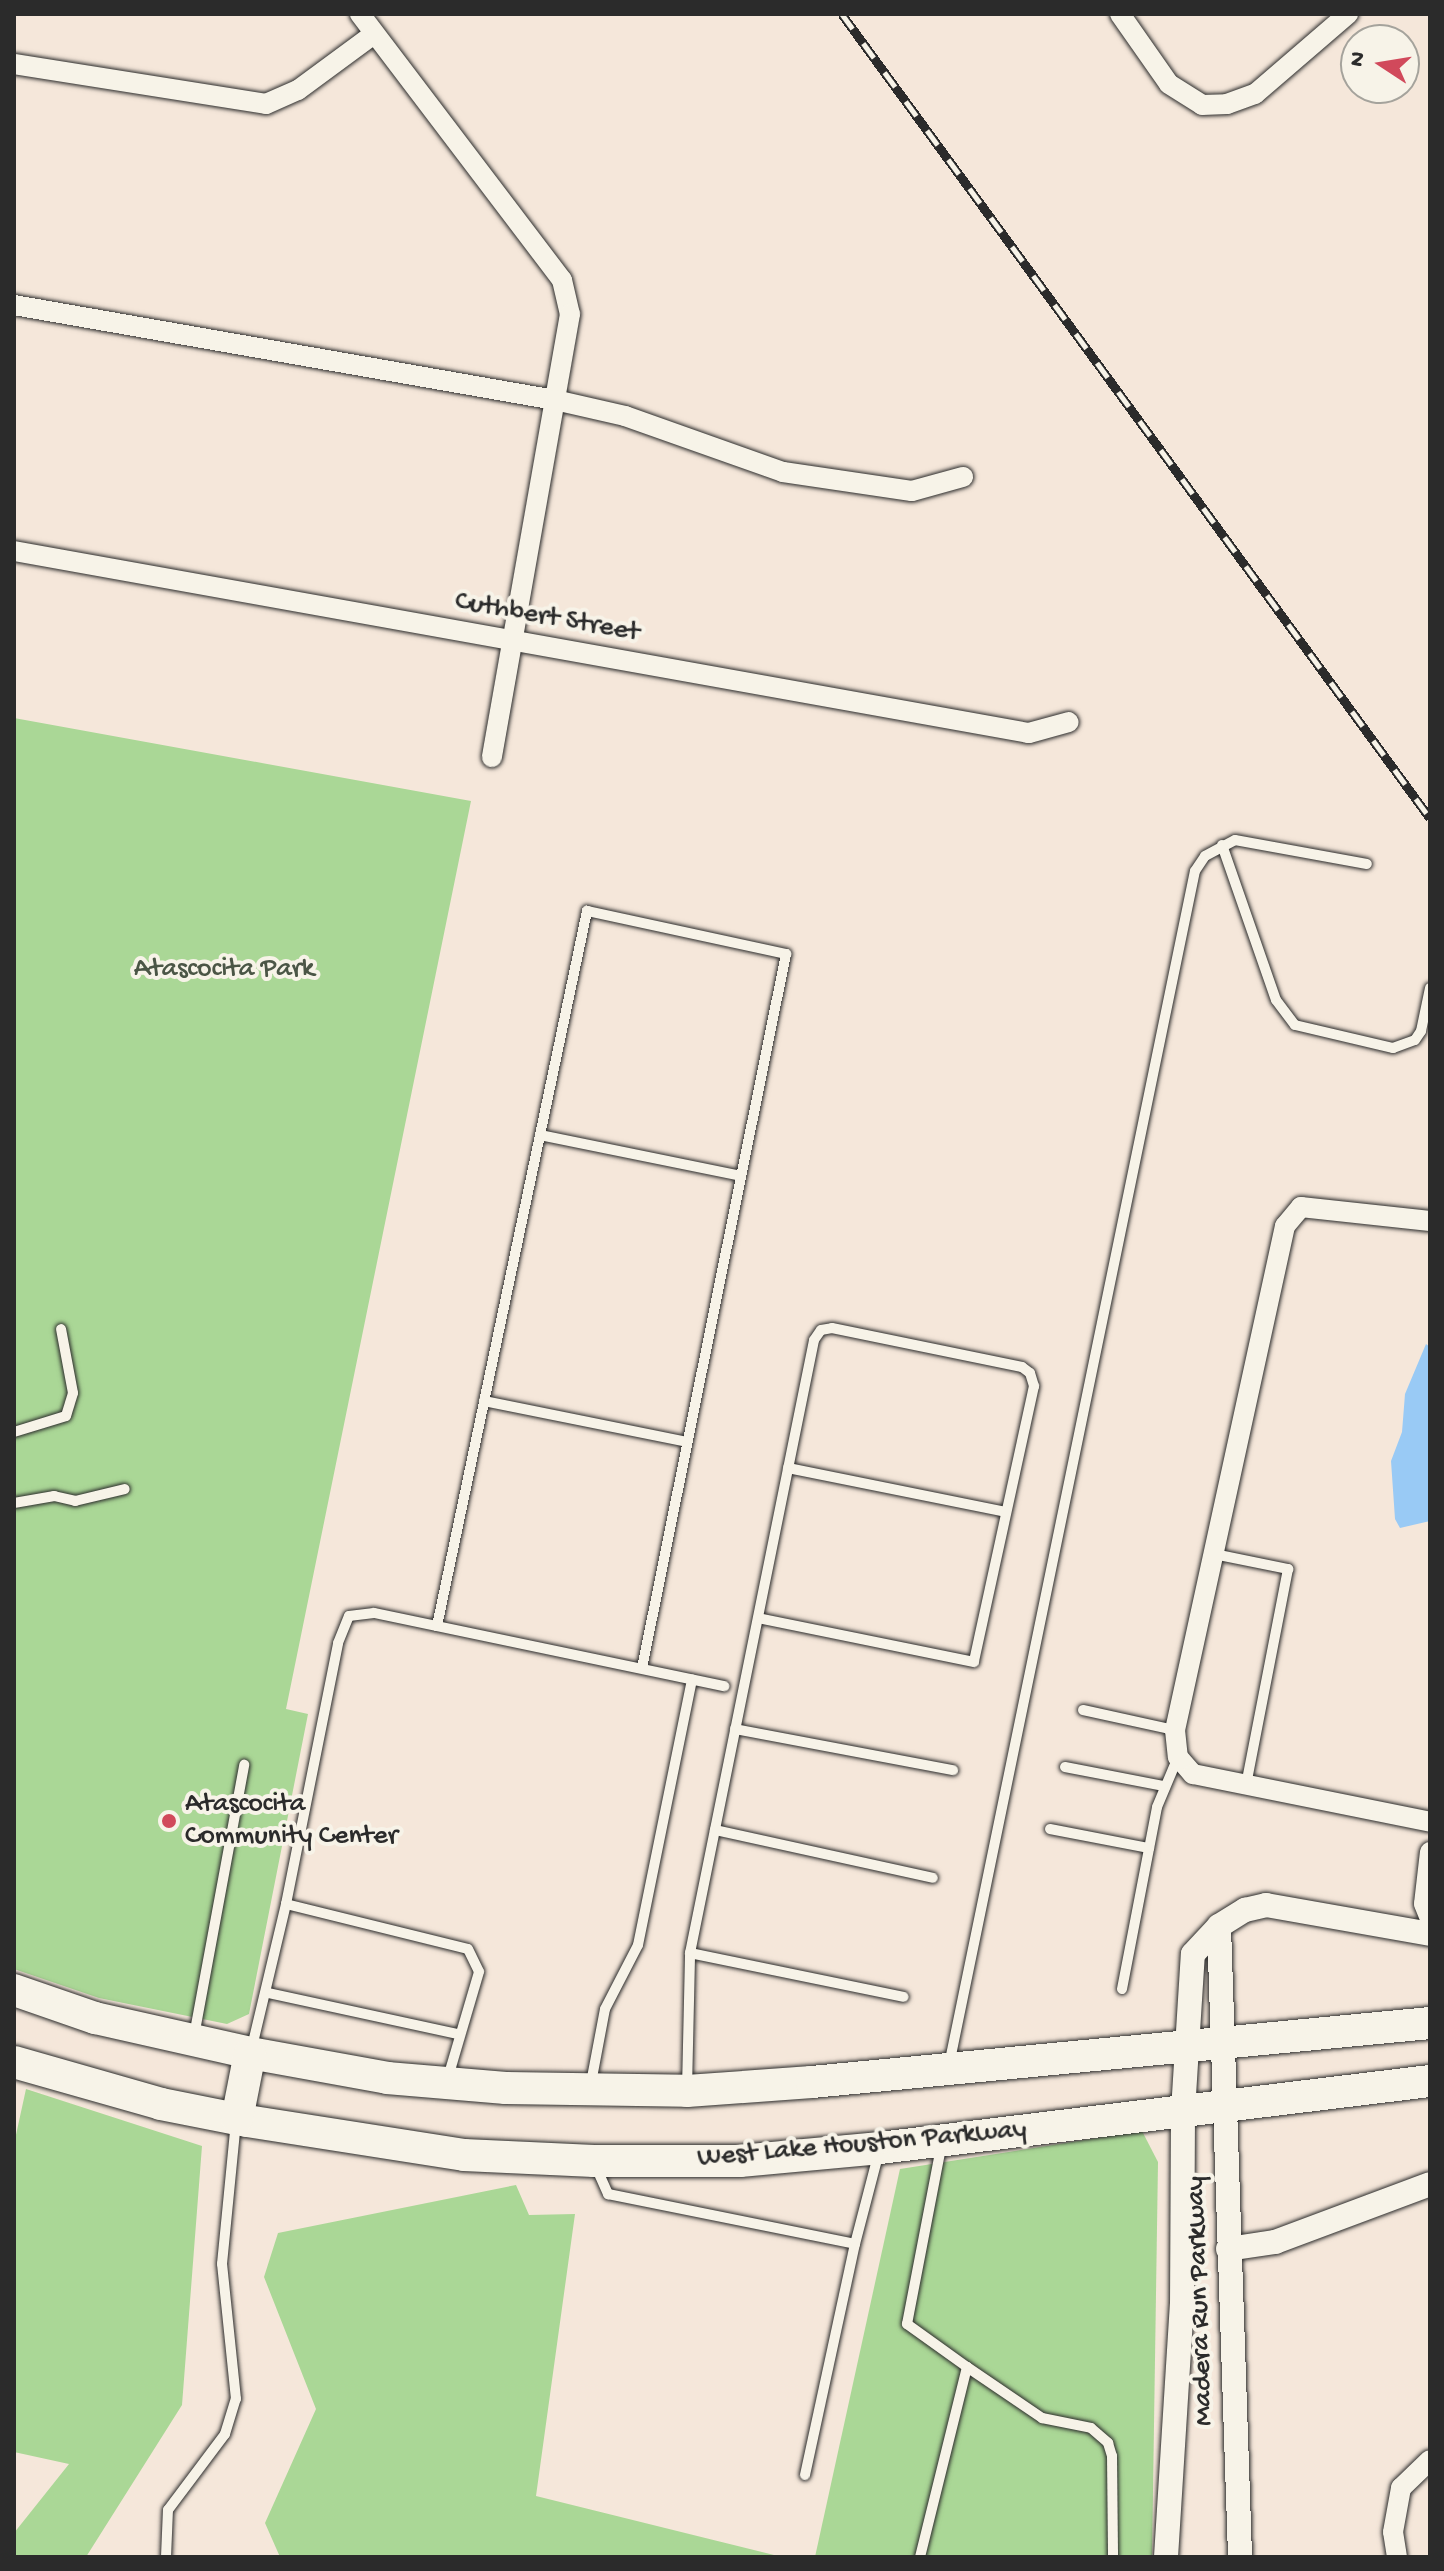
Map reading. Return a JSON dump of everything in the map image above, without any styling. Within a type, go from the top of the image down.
[{"type":"main road","points":[[14,1990],[95,2018],[250,2053],[447,2083],[590,2089],[687,2091],[1185,2048],[1430,2023]]},
{"type":"main road","points":[[237,2119],[250,2053]]},
{"type":"main road","name":"West Lake Houston Parkway","points":[[14,2062],[237,2119],[464,2155],[594,2161],[740,2161],[880,2148],[1430,2081]]},
{"type":"street","points":[[360,14],[562,280],[570,314],[492,757]]},
{"type":"street","points":[[1120,14],[1169,84],[1202,105],[1227,104],[1255,94],[1348,14]]},
{"type":"street","points":[[14,64],[266,104],[298,90],[374,34]]},
{"type":"street","points":[[14,305],[555,400],[625,416],[783,472],[912,491],[963,477]]},
{"type":"street","name":"Cuthbert Street","points":[[14,551],[1029,733],[1069,722]]},
{"type":"street","points":[[1430,1221],[1301,1207],[1285,1226],[1175,1730],[1178,1757],[1193,1774],[1430,1822]]},
{"type":"street","points":[[1430,1852],[1424,1904],[1430,1919]]},
{"type":"street","points":[[1219,1926],[1245,1910],[1266,1905],[1430,1934]]},
{"type":"street","name":"Madera Run Parkway","points":[[1219,1926],[1216,1955],[1225,2044],[1228,2249],[1240,2557]]},
{"type":"street","name":"Madera Run Parkway","points":[[1166,2557],[1182,2305],[1185,2048],[1193,1954],[1219,1926]]},
{"type":"street","points":[[1228,2249],[1275,2242],[1430,2184]]},
{"type":"street","points":[[1397,2557],[1393,2532],[1401,2488],[1430,2460]]},
{"type":"lane","points":[[949,2067],[1188,893],[1205,856],[1222,845],[1252,840],[1367,864]]},
{"type":"lane","points":[[1222,845],[1276,1000],[1295,1025],[1393,1048],[1415,1040],[1421,1031],[1430,988]]},
{"type":"lane","points":[[437,1626],[587,911],[786,954],[642,1668]]},
{"type":"lane","points":[[540,1135],[741,1176]]},
{"type":"lane","points":[[687,2091],[690,1953],[814,1340],[821,1330],[832,1328],[1022,1367],[1030,1373],[1034,1386],[974,1662],[758,1618]]},
{"type":"lane","points":[[14,1432],[53,1423],[70,1406],[72,1380],[61,1329]]},
{"type":"lane","points":[[484,1401],[687,1442]]},
{"type":"lane","points":[[788,1468],[1006,1512]]},
{"type":"lane","points":[[14,1503],[54,1496],[75,1501],[125,1489]]},
{"type":"lane","points":[[1214,1554],[1288,1569],[1246,1785]]},
{"type":"lane","points":[[250,2053],[268,1993],[338,1643],[349,1616],[374,1613],[724,1686]]},
{"type":"lane","points":[[590,2089],[605,2009],[638,1945],[692,1679]]},
{"type":"lane","points":[[1083,1710],[1175,1730]]},
{"type":"lane","points":[[735,1729],[953,1770]]},
{"type":"lane","points":[[1122,1989],[1149,1848],[1164,1786],[1178,1757]]},
{"type":"lane","points":[[193,2042],[244,1765]]},
{"type":"lane","points":[[1065,1767],[1164,1786]]},
{"type":"lane","points":[[1050,1829],[1149,1848]]},
{"type":"lane","points":[[715,1830],[933,1878]]},
{"type":"lane","points":[[286,1904],[468,1949],[479,1972],[471,2013],[457,2034],[447,2083]]},
{"type":"lane","points":[[690,1953],[904,1997]]},
{"type":"lane","points":[[268,1993],[457,2034]]},
{"type":"lane","points":[[166,2557],[168,2510],[225,2434],[236,2399],[222,2264],[237,2119]]},
{"type":"lane","points":[[943,2140],[907,2324],[1042,2418],[1091,2428],[1108,2443],[1112,2456],[1113,2557]]},
{"type":"lane","points":[[805,2475],[855,2244],[880,2148]]},
{"type":"lane","points":[[594,2161],[608,2194],[855,2244]]},
{"type":"lane","points":[[920,2557],[967,2367]]},
{"type":"green space","name":"Atascocita Park","points":[[14,718],[471,801],[286,1709],[308,1714],[249,2014],[227,2024],[99,1998],[14,1969]]},
{"type":"green space","points":[[26,2089],[202,2146],[182,2405],[86,2557],[14,2557],[14,2533],[69,2464],[14,2452],[14,2144]]},
{"type":"green space","points":[[1142,2131],[1158,2162],[1152,2557],[815,2557],[900,2169]]},
{"type":"green space","points":[[516,2185],[529,2215],[575,2214],[536,2496],[782,2557],[280,2557],[265,2523],[316,2409],[264,2277],[278,2233]]},
{"type":"water","points":[[1426,1344],[1430,1347],[1430,1521],[1400,1528],[1395,1519],[1391,1461],[1402,1432],[1405,1394]]},
{"type":"railway","points":[[842,14],[1430,818]]},
{"type":"place","name":"Atascocita Community Center","points":[[169,1821]]}]
